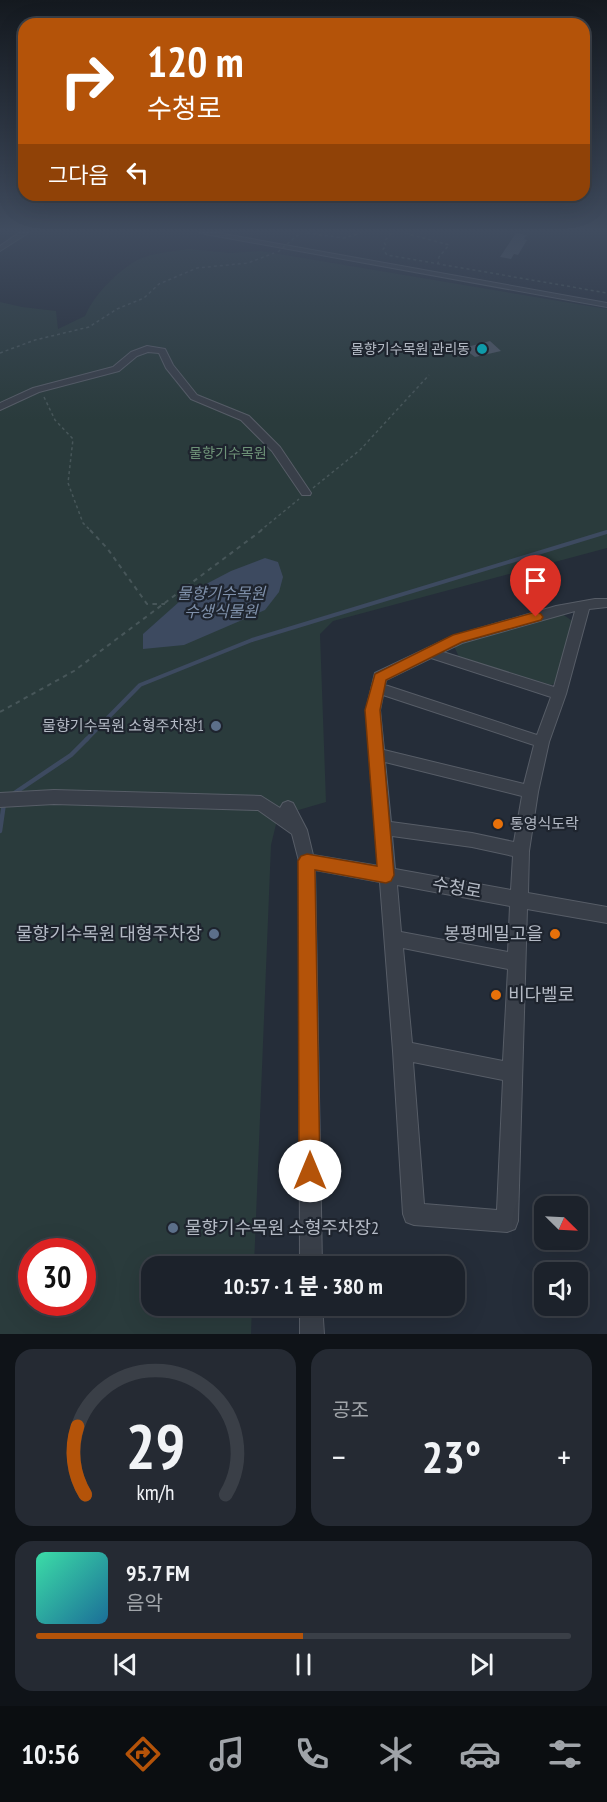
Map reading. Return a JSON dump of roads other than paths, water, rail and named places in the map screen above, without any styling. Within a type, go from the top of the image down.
[{"type":"street","points":[[552,295],[607,305]]},
{"type":"street","points":[[586,295],[607,299]]},
{"type":"street","points":[[0,407],[41,388],[116,369],[134,354],[147,349],[162,351],[169,366],[194,397],[245,418],[276,449],[306,493]]},
{"type":"street","points":[[584,607],[559,694],[542,742],[530,792],[520,851],[507,1221],[414,1214],[403,1052],[373,710],[380,677],[458,639],[556,611],[595,603],[607,603]]},
{"type":"street","points":[[431,653],[559,694]]},
{"type":"street","points":[[378,688],[542,742]]},
{"type":"street","points":[[378,756],[392,756],[530,792]]},
{"type":"street","points":[[6,800],[46,798],[261,803],[299,830]]},
{"type":"street","points":[[288,808],[299,830],[307,861],[311,1256]]},
{"type":"street","points":[[383,828],[472,840],[520,851]]},
{"type":"street","name":"수청로","points":[[307,861],[607,915]]},
{"type":"street","points":[[392,940],[410,940],[516,962]]},
{"type":"street","points":[[403,1052],[428,1054],[512,1072]]},
{"type":"street","points":[[311,1316],[312,1334]]},
{"type":"water","name":"물향기수목원 수생식물원","points":[[265,558],[278,562],[283,577],[279,592],[265,610],[184,645],[143,649],[143,634],[189,593],[231,571]]},
{"type":"waterway","points":[[86,740],[140,685],[252,640],[607,532]]},
{"type":"waterway","points":[[13,794],[71,755],[86,740]]},
{"type":"waterway","points":[[0,831],[4,803]]},
{"type":"place","name":"물향기수목원 관리동","points":[[482,349]]},
{"type":"place","name":"물향기수목원 소형주차장1","points":[[216,726]]},
{"type":"place","name":"통영식도락","points":[[498,824]]},
{"type":"place","name":"물향기수목원 대형주차장","points":[[214,934]]},
{"type":"place","name":"봉평메밀고을","points":[[555,934]]},
{"type":"place","name":"비다벨로","points":[[496,995]]},
{"type":"place","name":"물향기수목원 소형주차장2","points":[[173,1228]]},
{"type":"park label","name":"물향기수목원","points":[[228,453]]}]
